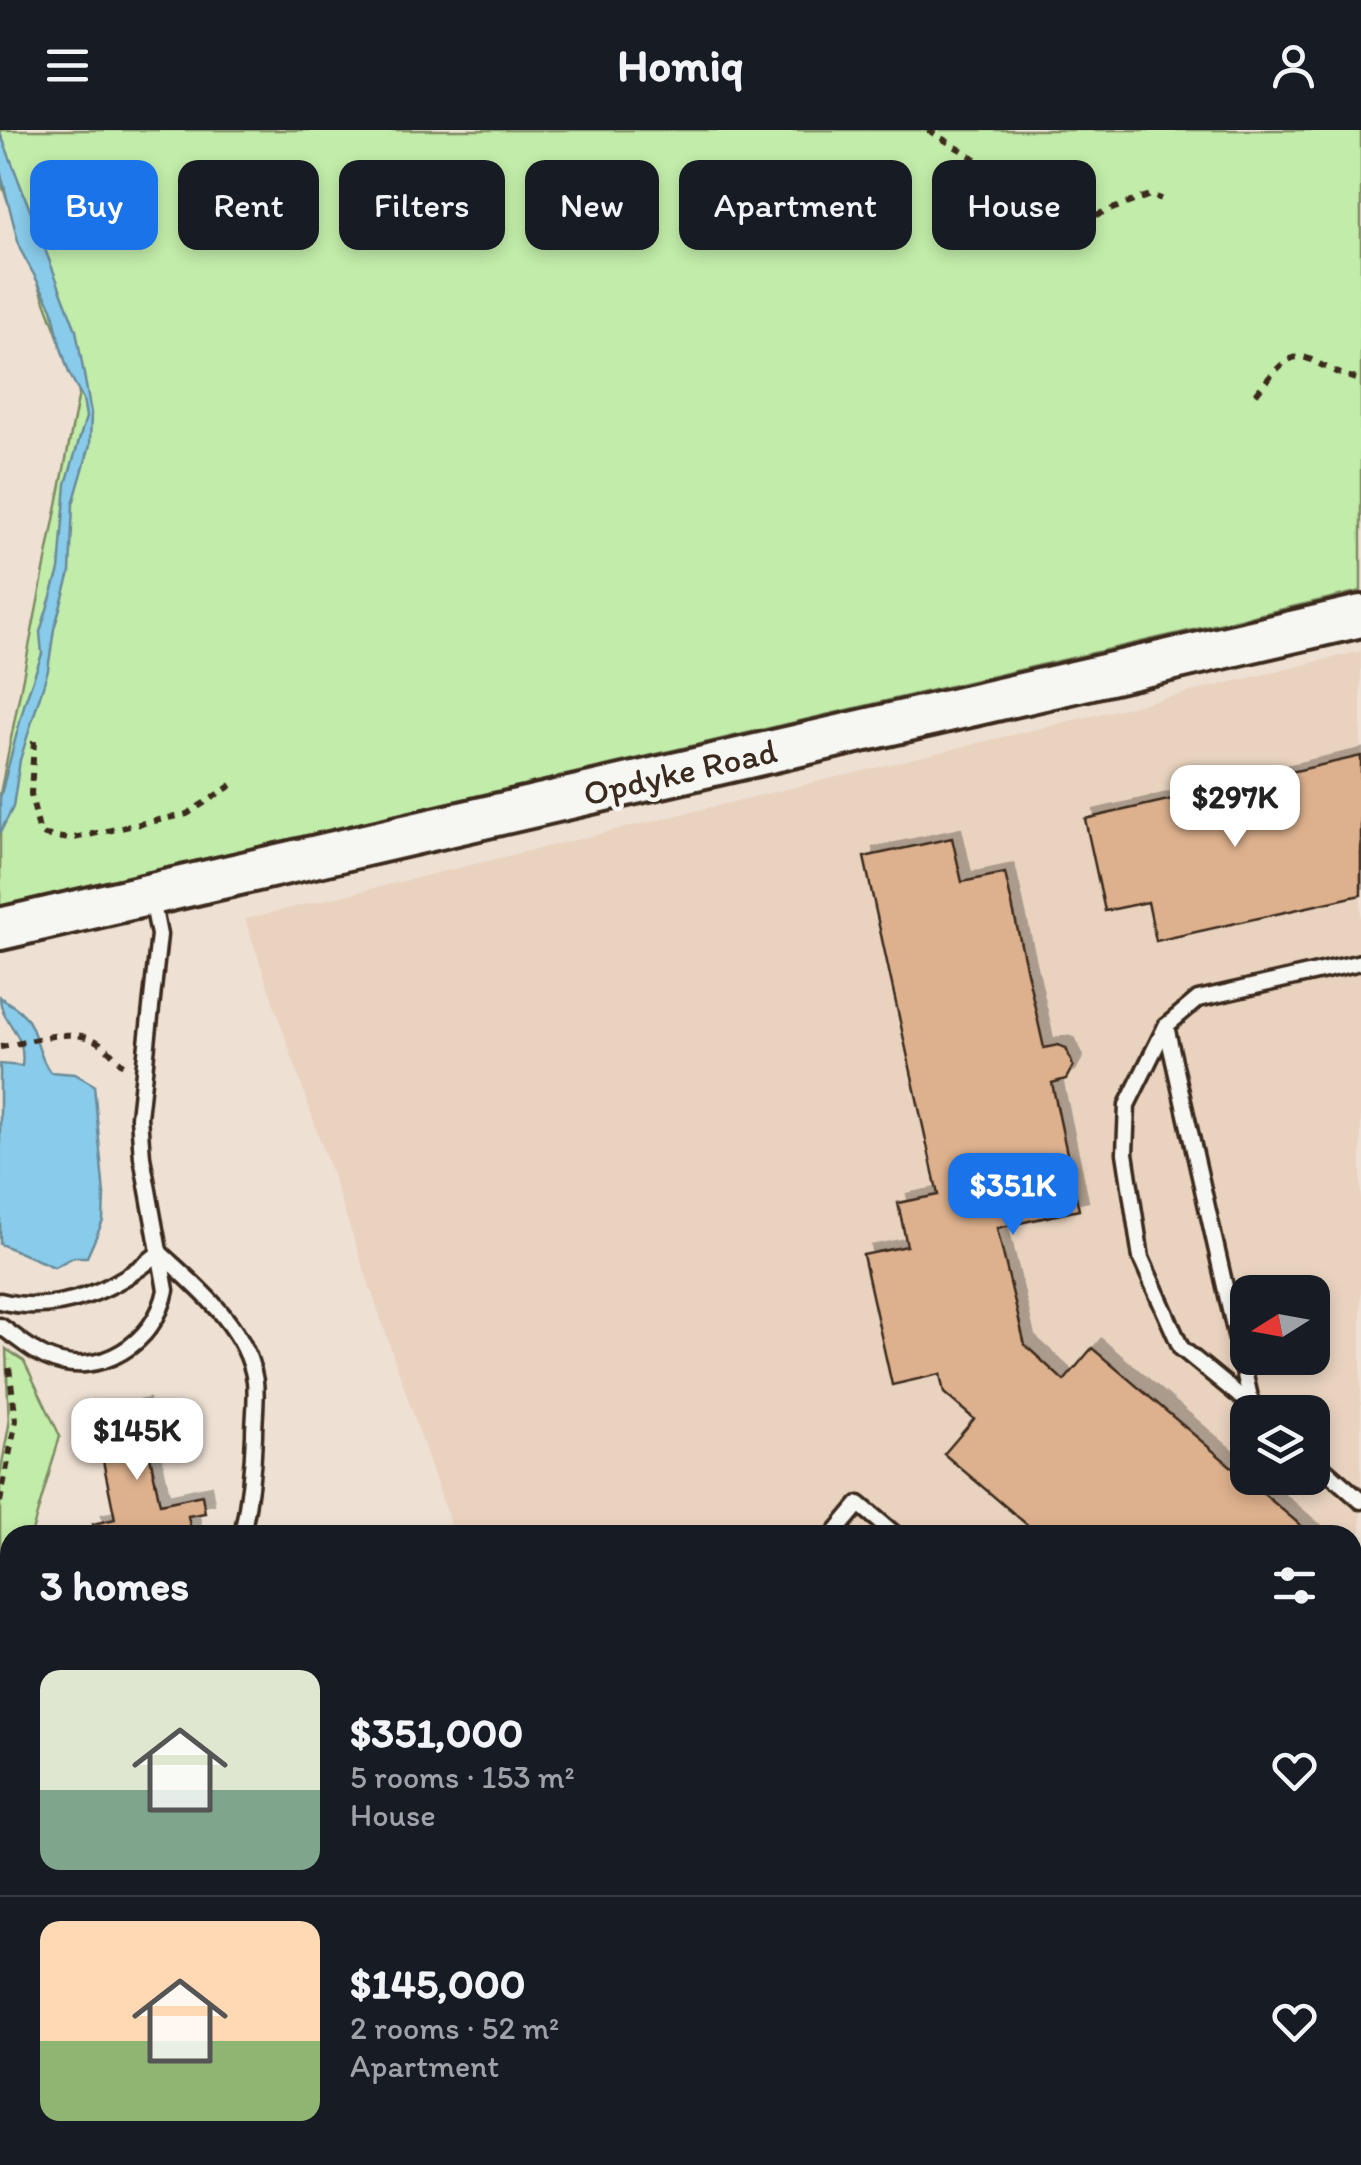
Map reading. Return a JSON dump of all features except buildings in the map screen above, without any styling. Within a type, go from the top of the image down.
[{"type":"main road","name":"Opdyke Road","points":[[6,927],[1361,616]]},
{"type":"lane","points":[[1,1326],[46,1358],[84,1364],[118,1356],[141,1339],[162,1309],[166,1290],[142,1157],[140,1117],[160,934],[151,894]]},
{"type":"lane","points":[[1239,1395],[1181,1348],[1141,1258],[1125,1153],[1127,1104],[1166,1026],[1198,999],[1361,962]]},
{"type":"lane","points":[[1166,1026],[1253,1395]]},
{"type":"lane","points":[[0,1301],[27,1304],[84,1297],[129,1276],[160,1252]]},
{"type":"lane","points":[[160,1252],[204,1292],[241,1341],[250,1360],[256,1385],[253,1458],[243,1525]]},
{"type":"lane","points":[[1330,1474],[1361,1501]]},
{"type":"lane","points":[[841,1525],[859,1504],[884,1525]]},
{"type":"path","points":[[928,130],[978,160]]},
{"type":"path","points":[[1096,216],[1150,195],[1161,198]]},
{"type":"path","points":[[1256,394],[1281,363],[1296,356],[1361,380]]},
{"type":"path","points":[[34,741],[32,794],[39,830],[56,839],[84,837],[187,814],[235,783]]},
{"type":"path","points":[[0,1047],[45,1037],[72,1036],[98,1042],[122,1065],[142,1072]]},
{"type":"path","points":[[0,1502],[16,1420],[1,1326]]},
{"type":"shaded area","points":[[1361,651],[1361,1525],[451,1525],[245,919]]},
{"type":"green space","points":[[0,130],[1361,130],[1361,591],[0,906],[0,794],[79,393],[0,180]]},
{"type":"green space","points":[[6,1349],[24,1361],[60,1436],[34,1525],[0,1525],[0,1475],[9,1425]]},
{"type":"water","points":[[0,132],[30,210],[30,250],[45,250],[76,330],[91,413],[90,445],[73,504],[70,573],[54,629],[48,670],[20,760],[13,807],[0,833],[0,798],[42,654],[40,632],[59,570],[66,484],[86,417],[83,399],[60,345],[52,308],[20,249],[0,170]]},
{"type":"water","points":[[0,997],[26,1018],[50,1072],[75,1074],[94,1085],[103,1221],[87,1257],[74,1257],[54,1267],[0,1244],[0,1064],[22,1066],[22,1054]]}]
